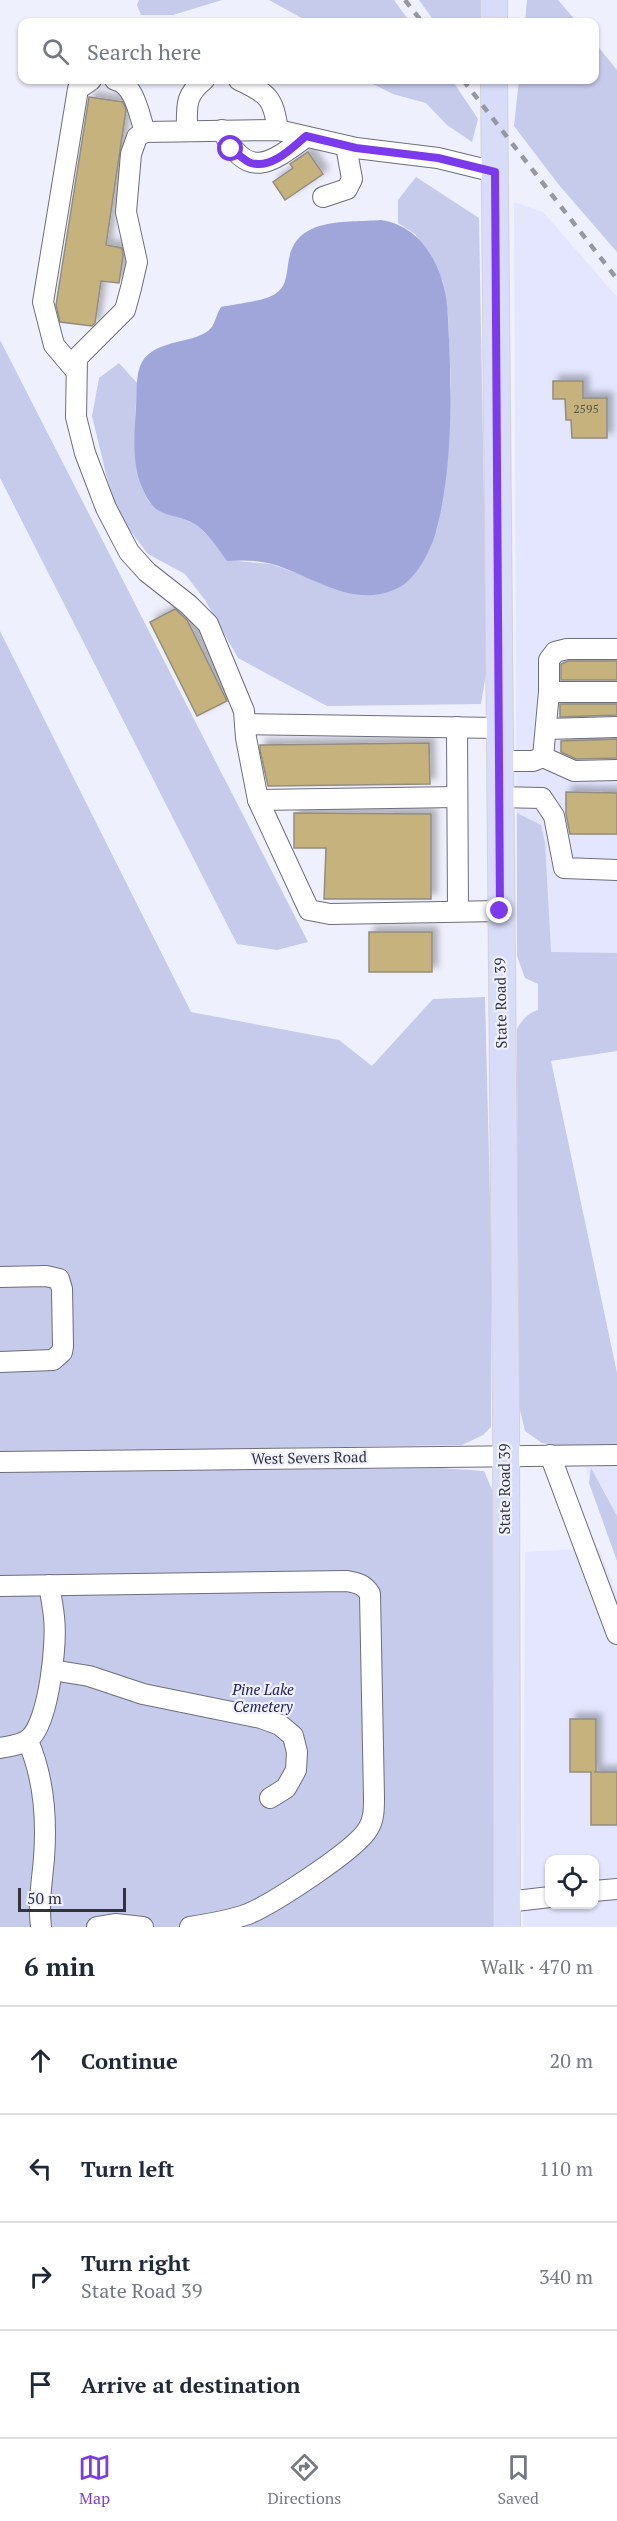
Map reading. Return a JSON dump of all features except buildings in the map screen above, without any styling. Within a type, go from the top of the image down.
[{"type":"main road","points":[[494,0],[494,18]]},
{"type":"main road","name":"State Road 39","points":[[495,84],[507,1915]]},
{"type":"street","points":[[76,372],[54,345],[43,302],[78,88],[84,84]]},
{"type":"street","points":[[124,84],[132,92],[145,132]]},
{"type":"street","points":[[187,131],[187,106],[192,89],[199,84]]},
{"type":"street","points":[[248,84],[261,90],[274,106],[278,130]]},
{"type":"street","points":[[222,130],[231,149],[251,163],[266,163],[279,158],[306,136]]},
{"type":"street","points":[[495,172],[438,158],[346,146],[278,130],[145,132],[137,137],[131,154],[126,212],[137,262],[124,310],[77,358],[76,417],[85,453],[106,508],[129,552],[147,572],[189,605],[208,624],[244,711],[258,800],[309,910],[330,914],[500,911]]},
{"type":"street","points":[[322,197],[347,189],[352,179],[346,146]]},
{"type":"street","points":[[543,757],[546,698],[549,692],[549,660],[555,652],[567,649],[617,649]]},
{"type":"street","points":[[549,692],[617,692]]},
{"type":"street","points":[[245,724],[498,728]]},
{"type":"street","points":[[457,728],[458,911]]},
{"type":"street","points":[[546,729],[617,728]]},
{"type":"street","points":[[499,761],[533,761],[543,757],[574,771],[617,770]]},
{"type":"street","points":[[258,800],[457,797]]},
{"type":"street","points":[[499,797],[542,798],[554,816],[564,868],[617,870]]},
{"type":"street","points":[[0,1277],[46,1276],[59,1279],[62,1289],[63,1335],[62,1352],[53,1360],[0,1362]]},
{"type":"street","points":[[550,1455],[617,1634]]},
{"type":"street","name":"West Severs Road","points":[[0,1462],[617,1455]]},
{"type":"street","points":[[0,1586],[347,1581],[358,1583],[370,1594],[374,1798],[370,1827],[363,1838],[313,1875],[249,1914],[217,1923],[190,1927]]},
{"type":"street","points":[[0,1748],[28,1741],[36,1732],[42,1718],[52,1670],[55,1619],[49,1585]]},
{"type":"street","points":[[52,1670],[89,1676],[142,1694],[261,1718],[280,1725],[293,1736],[297,1752],[296,1770],[286,1788],[270,1798]]},
{"type":"street","points":[[28,1741],[37,1762],[43,1790],[45,1824],[39,1894],[41,1927]]},
{"type":"street","points":[[599,1891],[617,1889]]},
{"type":"street","points":[[507,1915],[545,1899]]},
{"type":"street","points":[[97,1927],[115,1924],[143,1927]]},
{"type":"shaded area","points":[[514,202],[543,212],[617,297],[617,958],[517,956]]},
{"type":"shaded area","points":[[381,220],[403,227],[412,233],[427,249],[442,280],[447,302],[448,324],[449,439],[440,515],[434,538],[424,559],[410,579],[398,588],[382,594],[366,595],[334,589],[272,564],[227,561],[210,538],[195,524],[159,511],[152,505],[145,494],[137,470],[135,432],[138,373],[148,354],[167,345],[205,333],[211,328],[221,307],[265,299],[279,291],[285,281],[292,249],[299,238],[310,230],[336,223]]},
{"type":"shaded area","points":[[617,1466],[617,1543],[585,1467]]},
{"type":"shaded area","points":[[599,1548],[617,1594],[617,1927],[523,1927],[525,1552]]},
{"type":"green space","points":[[139,0],[222,0],[173,15],[141,15],[137,5]]},
{"type":"green space","points":[[269,0],[394,0],[407,18],[302,18]]},
{"type":"green space","points":[[419,0],[483,0],[484,18],[432,18]]},
{"type":"green space","points":[[527,0],[558,0],[574,18],[525,18]]},
{"type":"green space","points":[[599,48],[617,70],[617,252],[559,185],[514,126],[519,84],[599,84]]},
{"type":"green space","points":[[373,84],[455,84],[478,119],[472,142],[447,125],[426,103],[393,94]]},
{"type":"green space","points":[[416,177],[479,218],[487,667],[481,704],[327,706],[238,658],[205,600],[185,574],[148,554],[119,516],[92,416],[99,378],[119,363],[137,383],[135,430],[137,467],[146,497],[159,510],[195,524],[210,538],[227,560],[271,564],[302,575],[444,493],[451,385],[448,315],[443,281],[415,234],[398,223],[398,200]]},
{"type":"green space","points":[[0,340],[308,942],[277,950],[237,944],[0,478]]},
{"type":"green space","points":[[0,631],[191,1012],[339,1040],[372,1066],[433,999],[485,997],[491,1239],[491,1427],[483,1435],[462,1445],[0,1453]]},
{"type":"green space","points":[[517,813],[541,825],[545,843],[551,952],[617,953],[617,1051],[551,1061],[617,1373],[617,1446],[566,1447],[542,1443],[525,1431],[518,1402],[517,1029],[526,1017],[538,1010],[538,984],[525,978],[517,956]]},
{"type":"green space","name":"Pine Lake Cemetery","points":[[440,1468],[484,1471],[493,1492],[494,1927],[0,1927],[0,1472]]},
{"type":"green space","points":[[591,1468],[617,1516],[617,1561],[589,1483]]},
{"type":"railway","points":[[405,0],[419,18]]},
{"type":"railway","points":[[466,84],[617,279]]},
{"type":"route","points":[[231,149],[251,163],[266,163],[279,158],[306,136],[356,148],[438,158],[495,172],[500,911]]}]
